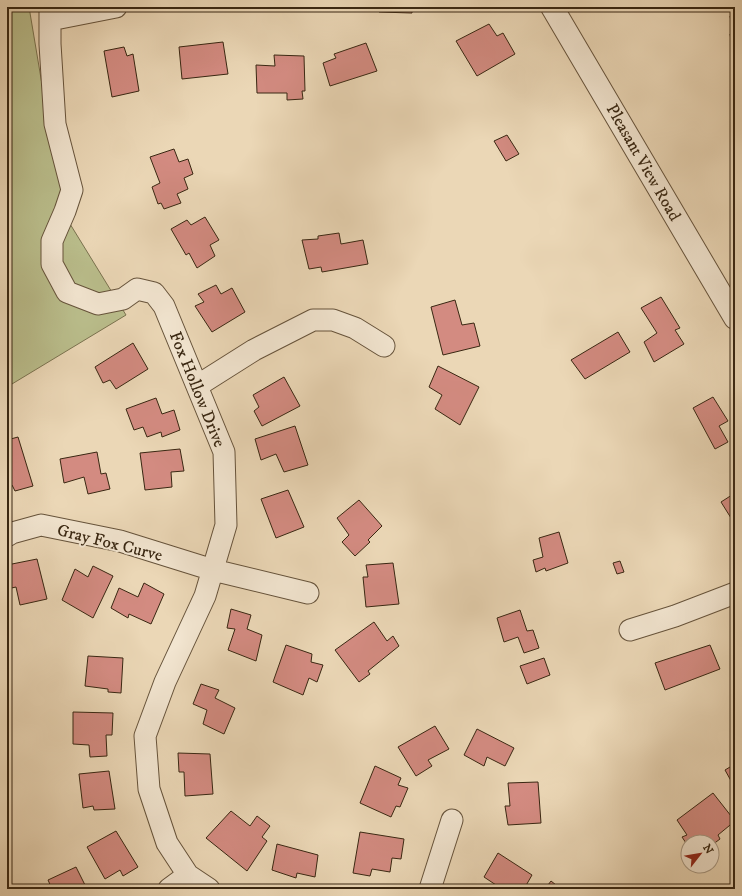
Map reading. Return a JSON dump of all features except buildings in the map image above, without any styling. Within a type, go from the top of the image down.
[{"type":"street","points":[[50,13],[116,7]]},
{"type":"street","name":"Pleasant View Road","points":[[552,7],[735,318]]},
{"type":"street","name":"Fox Hollow Drive","points":[[50,13],[50,44],[55,124],[72,190],[52,241],[52,264],[67,292],[98,304],[123,299],[138,289],[154,293],[164,306],[224,452],[226,525],[205,596],[165,682],[145,736],[149,790],[167,843],[188,875],[209,889]]},
{"type":"street","points":[[197,386],[254,350],[313,320],[333,320],[355,328],[384,346]]},
{"type":"street","name":"Gray Fox Curve","points":[[7,536],[12,533],[41,525],[120,541],[213,570],[308,593]]},
{"type":"street","points":[[630,630],[675,616],[735,594]]},
{"type":"street","points":[[430,889],[452,820]]},
{"type":"street","points":[[169,889],[188,875]]},
{"type":"green space","points":[[7,7],[29,7],[54,156],[64,188],[59,206],[126,315],[7,387]]}]
